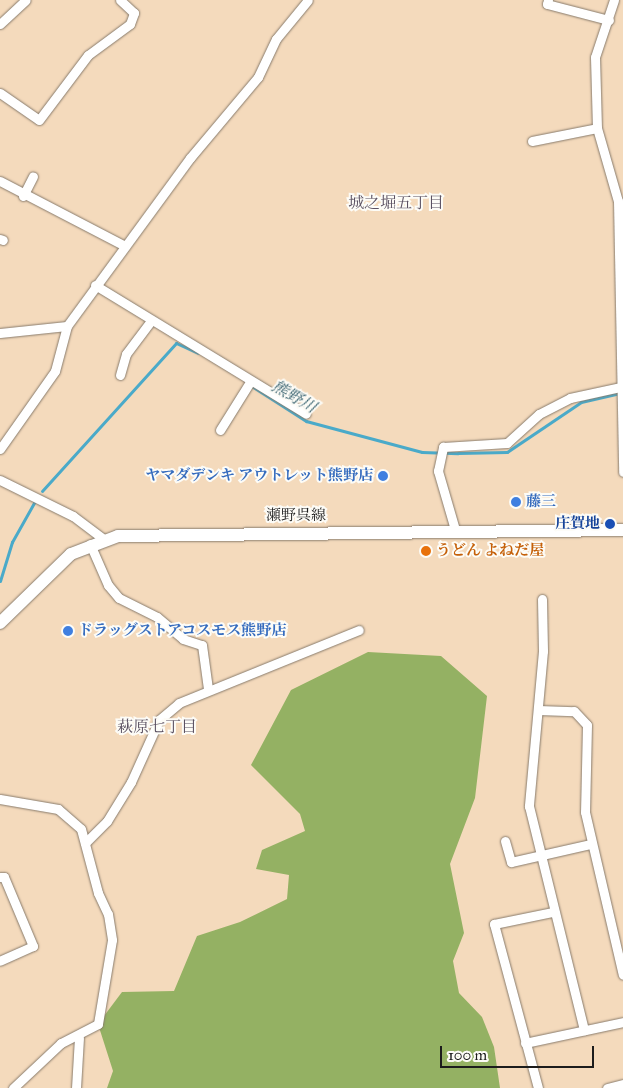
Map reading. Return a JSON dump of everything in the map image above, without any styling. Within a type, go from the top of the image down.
[{"type":"main road","name":"瀬野呉線","points":[[0,623],[71,554],[103,539],[198,533],[623,530]]},
{"type":"street","points":[[0,24],[26,0]]},
{"type":"street","points":[[0,93],[39,120],[88,55],[130,24],[134,13],[120,0]]},
{"type":"street","points":[[0,449],[55,371],[67,326],[95,285],[258,77],[276,39],[308,0]]},
{"type":"street","points":[[548,0],[547,4],[609,20]]},
{"type":"street","points":[[614,0],[609,20],[595,57],[597,128],[615,180],[621,251],[620,387],[623,472]]},
{"type":"street","points":[[532,141],[597,128]]},
{"type":"street","points":[[23,196],[33,176]]},
{"type":"street","points":[[0,181],[23,196],[125,246]]},
{"type":"street","points":[[95,285],[150,322],[306,414]]},
{"type":"street","points":[[120,375],[126,354],[150,322]]},
{"type":"street","points":[[0,333],[67,326]]},
{"type":"street","points":[[220,430],[250,382]]},
{"type":"street","points":[[456,532],[438,471],[443,447],[507,442],[539,414],[570,398],[620,387]]},
{"type":"street","points":[[0,480],[73,516],[103,539]]},
{"type":"street","points":[[90,544],[108,585],[119,598],[157,616],[183,639],[202,646],[208,688]]},
{"type":"street","points":[[542,599],[538,710],[529,806],[552,912],[584,1030]]},
{"type":"street","points":[[85,843],[108,821],[131,782],[159,720],[208,688],[359,630]]},
{"type":"street","points":[[538,710],[574,711],[587,725],[585,812],[623,974]]},
{"type":"street","points":[[0,798],[58,809],[81,829],[108,914],[112,940],[98,1024],[79,1038],[61,1044],[13,1088]]},
{"type":"street","points":[[505,842],[510,862],[591,844]]},
{"type":"street","points":[[0,878],[4,877],[33,946],[0,961]]},
{"type":"street","points":[[538,1088],[494,924],[552,912]]},
{"type":"street","points":[[525,1043],[623,1022]]},
{"type":"street","points":[[76,1088],[79,1038]]},
{"type":"street","points":[[607,1088],[623,1084]]},
{"type":"green space","points":[[368,652],[441,656],[487,696],[475,798],[450,864],[464,933],[453,961],[459,993],[482,1017],[494,1047],[500,1088],[107,1088],[113,1071],[98,1024],[122,992],[174,991],[197,936],[240,922],[287,899],[289,875],[256,869],[262,850],[305,831],[300,814],[251,765],[291,690]]},
{"type":"waterway","name":"熊野川","points":[[42,491],[176,343],[198,353]]},
{"type":"waterway","name":"熊野川","points":[[250,385],[306,421],[422,452],[458,453],[507,452],[581,402],[620,393]]},
{"type":"waterway","name":"熊野川","points":[[0,581],[12,542],[35,501]]},
{"type":"place","name":"ヤマダデンキ アウトレット熊野店","points":[[383,476]]},
{"type":"place","name":"藤三","points":[[516,502]]},
{"type":"place","name":"庄賀地","points":[[610,524]]},
{"type":"place","name":"うどん よねだ屋","points":[[426,551]]},
{"type":"place","name":"ドラッグストアコスモス熊野店","points":[[68,631]]},
{"type":"district","name":"城之堀五丁目","points":[[396,203]]},
{"type":"district","name":"萩原七丁目","points":[[157,727]]}]
